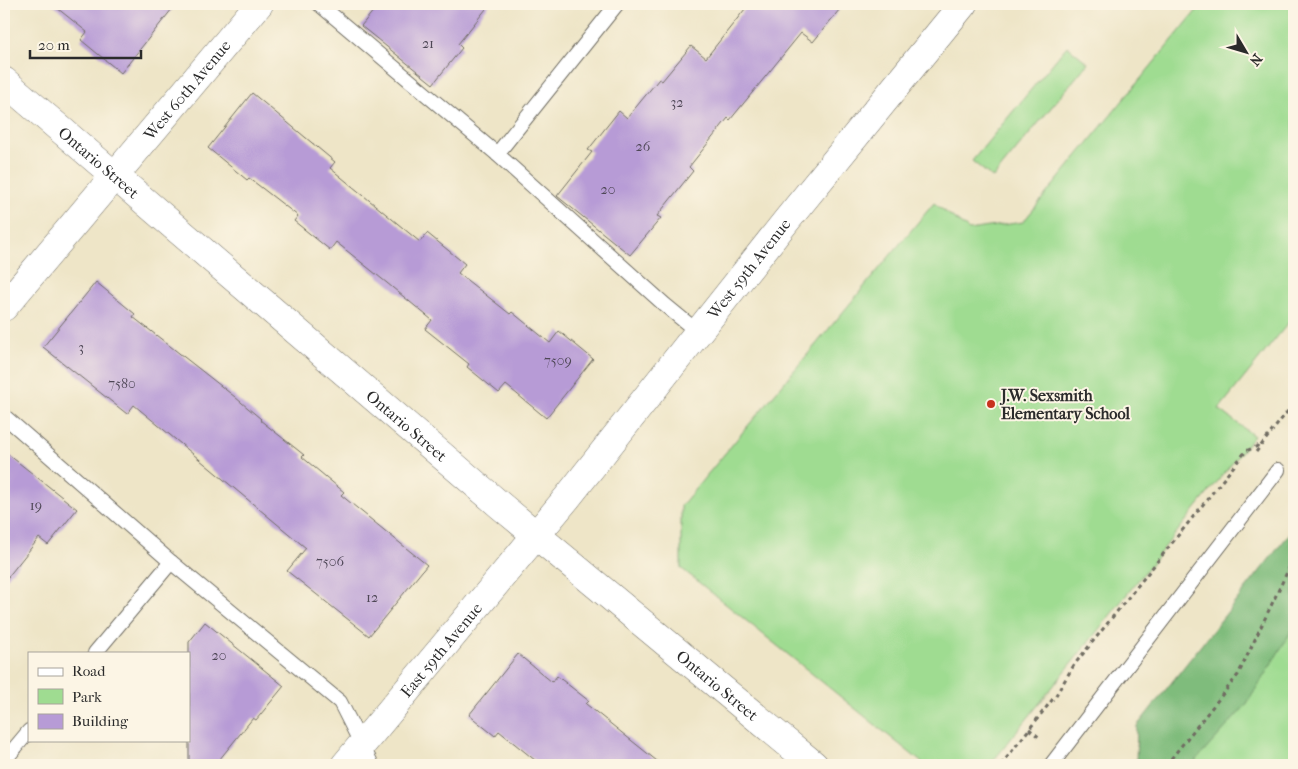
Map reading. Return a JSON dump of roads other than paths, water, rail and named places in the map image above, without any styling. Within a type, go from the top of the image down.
[{"type":"street","name":"West 60th Avenue","points":[[4,307],[260,4]]},
{"type":"street","name":"West 59th Avenue","points":[[536,535],[699,333],[787,220],[963,4]]},
{"type":"street","name":"Ontario Street","points":[[4,81],[536,535],[814,765]]},
{"type":"street","name":"East 59th Avenue","points":[[345,765],[367,755],[536,535]]},
{"type":"lane","points":[[319,4],[497,154],[665,306],[699,333]]},
{"type":"lane","points":[[497,154],[617,4]]},
{"type":"lane","points":[[4,416],[171,562],[340,702],[367,755]]},
{"type":"lane","points":[[1051,765],[1278,470]]},
{"type":"lane","points":[[96,652],[171,562]]},
{"type":"lane","points":[[4,761],[28,732]]},
{"type":"place","name":"J.W. Sexsmith Elementary School","points":[[991,404]]}]
